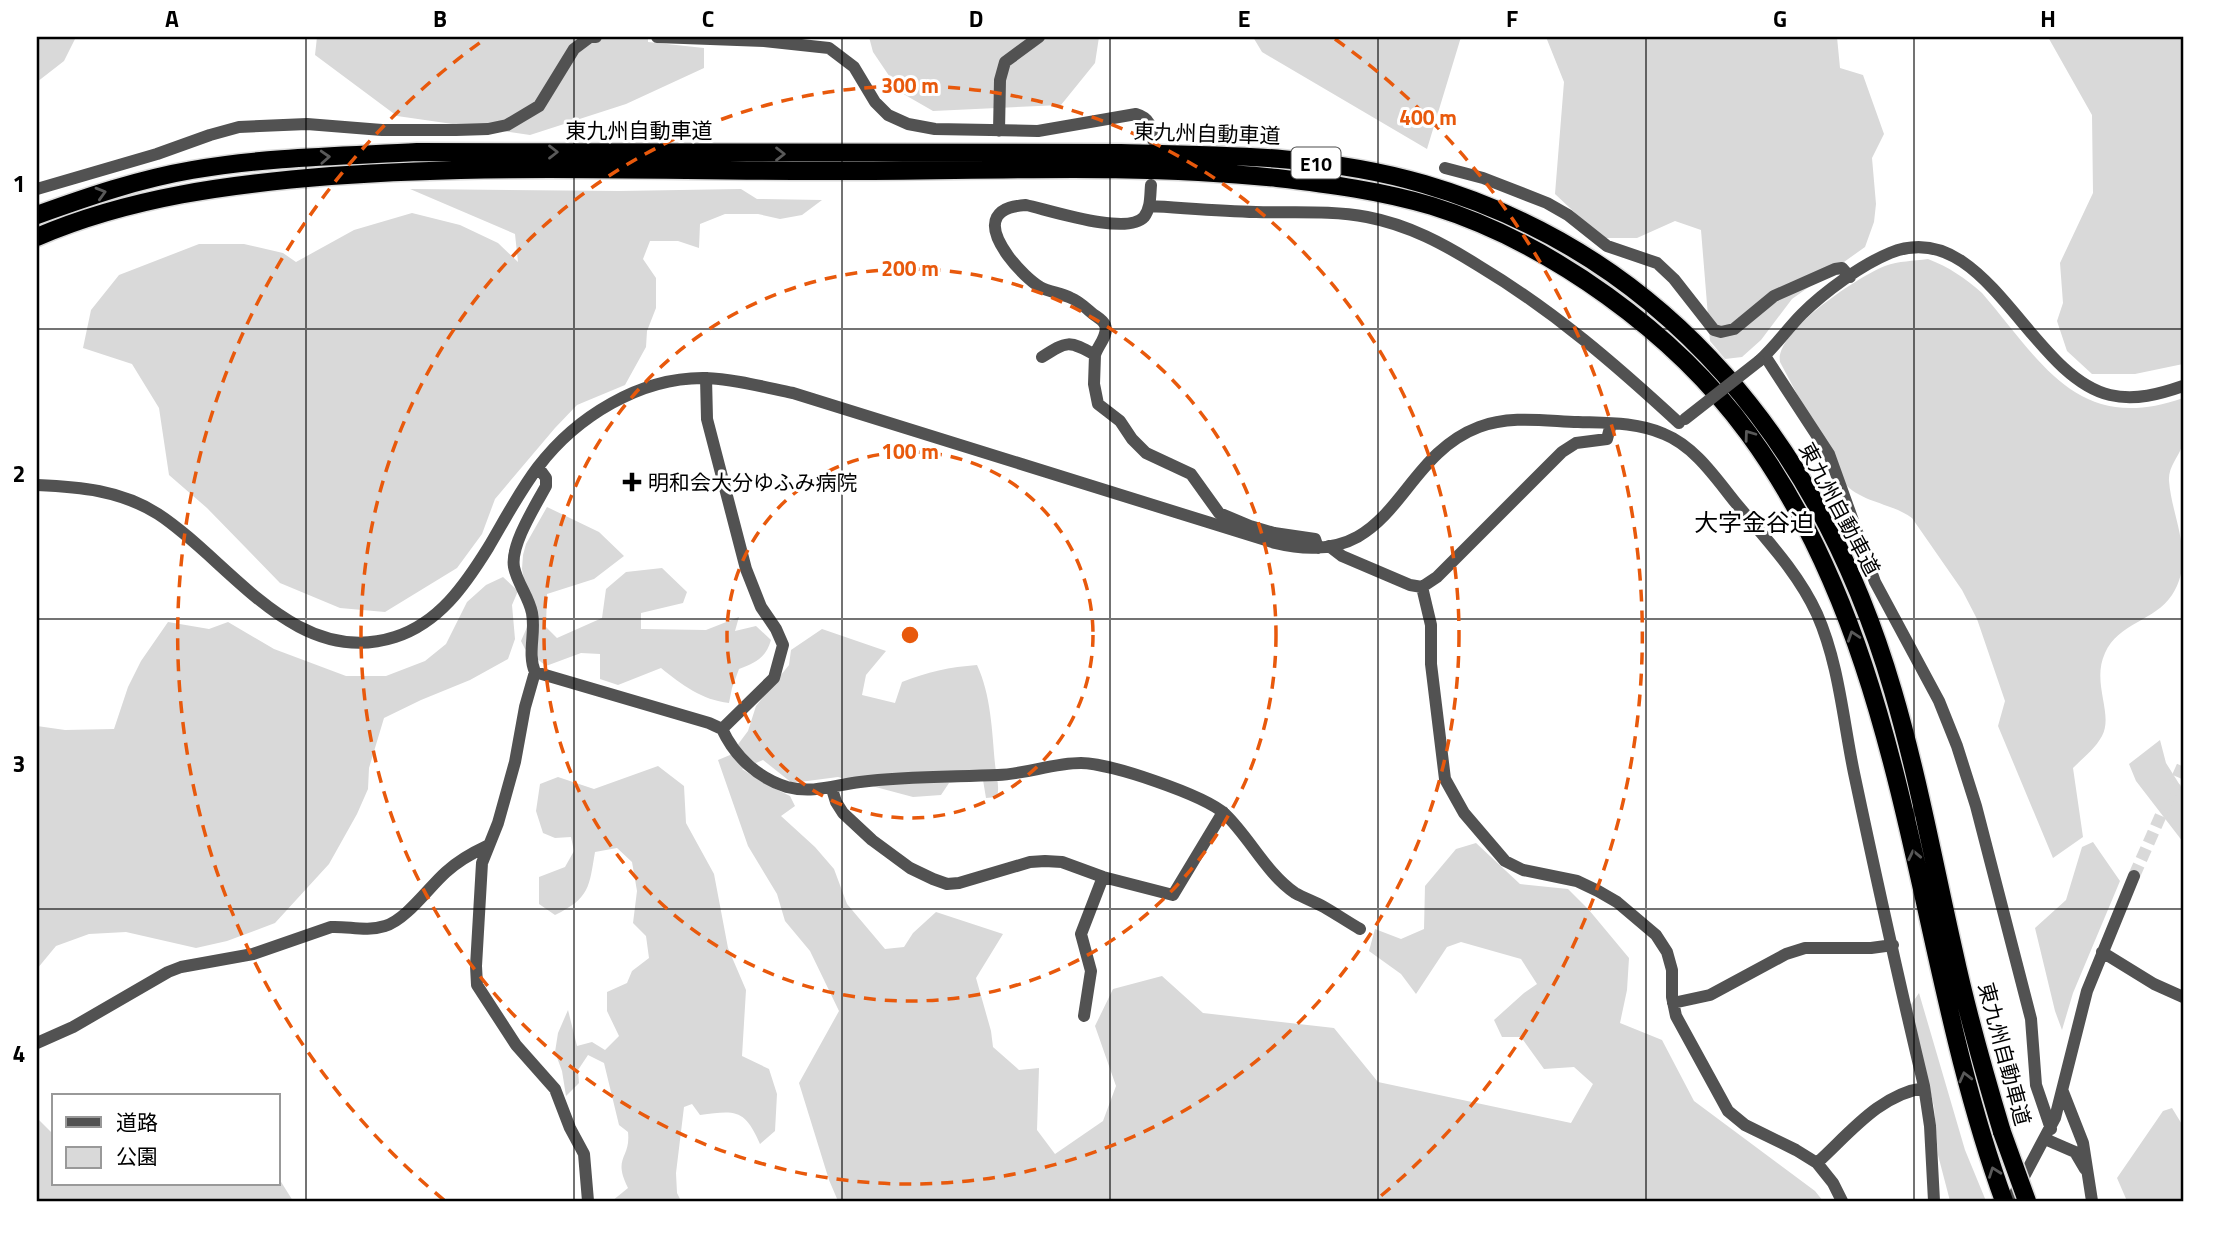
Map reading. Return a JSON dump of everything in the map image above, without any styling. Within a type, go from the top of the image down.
[{"type":"highway","name":"東九州自動車道","points":[[37,215],[137,183],[190,170],[253,161],[417,152],[1121,153],[1301,160],[1372,172],[1446,191],[1524,221],[1564,242],[1613,274],[1654,305],[1704,350],[1752,405],[1800,475],[1836,541],[1863,604],[1892,690],[1923,809],[1979,1053],[2002,1132],[2027,1201]]},
{"type":"highway","name":"東九州自動車道","points":[[37,237],[113,210],[180,194],[253,182],[386,172],[521,168],[820,171],[1121,168],[1207,171],[1369,191],[1432,206],[1475,222],[1546,257],[1614,300],[1675,351],[1748,433],[1791,501],[1817,549],[1843,607],[1875,704],[1903,808],[1944,989],[1983,1143],[2004,1201]]},
{"type":"street","points":[[37,189],[239,127],[307,124],[382,130],[456,130],[488,129],[507,125],[539,106],[574,49],[590,37],[596,37]]},
{"type":"street","points":[[657,37],[764,41],[829,48],[855,67],[875,102],[888,115],[908,124],[935,129],[1038,131],[1136,114],[1147,119],[1151,125],[1153,140]]},
{"type":"street","points":[[999,131],[1000,80],[1005,62],[1039,37]]},
{"type":"street","points":[[1445,168],[1483,178],[1536,198],[1568,215],[1607,246],[1657,263],[1674,279],[1714,330],[1721,332],[1734,328],[1774,296],[1835,269],[1842,268],[1850,276]]},
{"type":"street","points":[[1151,185],[1150,206],[1139,221],[1126,225],[1107,223],[1026,205],[1013,206],[1000,213],[994,223],[997,239],[1012,261],[1041,288],[1076,300],[1103,321],[1106,328],[1104,337],[1095,355],[1094,384],[1098,404],[1120,421],[1146,453],[1191,474],[1219,513],[1228,518],[1274,533],[1310,537],[1342,556],[1410,585],[1422,587],[1437,577],[1562,452],[1576,443],[1607,439],[1611,424]]},
{"type":"street","points":[[1150,206],[1343,214],[1368,217],[1407,228],[1451,249],[1537,302],[1682,421]]},
{"type":"street","points":[[1667,435],[1762,358],[1804,312],[1850,276],[1892,252],[1914,246],[1941,250],[1980,276],[2060,364],[2080,382],[2094,390],[2129,398],[2183,387]]},
{"type":"street","points":[[1042,357],[1063,343],[1072,343],[1095,355]]},
{"type":"street","points":[[1762,358],[1803,411],[1829,454],[1875,582],[1936,693],[1957,746],[1976,806],[2031,1019],[2036,1085],[2048,1134],[2078,1155],[2089,1183]]},
{"type":"street","points":[[706,378],[707,419],[746,569],[761,607],[783,645],[774,678],[722,729]]},
{"type":"street","points":[[37,485],[106,491],[133,501],[158,514],[262,603],[301,627],[322,637],[371,642],[411,632],[449,603],[538,467],[579,426],[611,404],[674,380],[706,378],[748,383],[793,393],[1275,543],[1301,548],[1323,547],[1350,540],[1375,526],[1438,454],[1457,438],[1472,430],[1508,420],[1611,424],[1646,428],[1667,435],[1690,450],[1716,479],[1790,571],[1816,611],[1831,655],[1851,760],[1924,1088],[1930,1126],[1934,1201]]},
{"type":"street","points":[[538,467],[546,478],[547,486],[514,554],[514,567],[532,613],[531,660],[535,672],[515,762],[498,823],[482,863],[477,985],[516,1045],[555,1089],[569,1128],[584,1153],[588,1201]]},
{"type":"street","points":[[1422,587],[1431,625],[1431,664],[1445,779],[1464,813],[1491,848],[1505,861],[1523,870],[1577,881],[1598,891],[1617,902],[1656,935],[1667,952],[1672,970],[1676,1016],[1728,1111],[1745,1125],[1817,1163],[1833,1183],[1842,1201]]},
{"type":"street","points":[[535,672],[709,723],[722,729],[735,753],[748,765],[786,786],[805,790],[832,789],[858,782],[920,776],[999,775],[1081,763],[1098,765],[1205,801],[1223,812],[1267,865],[1295,892],[1360,929]]},
{"type":"street","points":[[832,789],[843,813],[872,840],[910,868],[947,884],[1045,860],[1062,862],[1102,877],[1173,895],[1223,812]]},
{"type":"street","points":[[37,1043],[73,1027],[152,980],[181,967],[253,954],[331,927],[362,929],[388,926],[401,917],[454,865],[474,851],[487,846]]},
{"type":"street","points":[[2011,1201],[2048,1134],[2063,1092],[2081,1013],[2102,952],[2134,876]]},
{"type":"street","points":[[1084,1016],[1091,971],[1082,934],[1102,877]]},
{"type":"street","points":[[1673,1003],[1710,995],[1786,954],[1805,948],[1871,948],[1893,945]]},
{"type":"street","points":[[2102,952],[2154,984],[2183,997]]},
{"type":"street","points":[[1817,1163],[1886,1101],[1908,1090],[1924,1088]]},
{"type":"street","points":[[2063,1092],[2083,1143],[2092,1201]]},
{"type":"green space","points":[[37,37],[76,37],[64,61],[37,82]]},
{"type":"green space","points":[[317,37],[648,37],[648,42],[704,48],[704,68],[626,104],[530,135],[397,116],[315,55]]},
{"type":"green space","points":[[869,37],[1099,37],[1095,63],[1061,105],[933,111],[900,92],[873,52]]},
{"type":"green space","points":[[1253,37],[1461,37],[1427,149],[1262,52]]},
{"type":"green space","points":[[1546,37],[1837,37],[1840,68],[1863,75],[1884,134],[1872,158],[1876,204],[1874,222],[1865,247],[1792,299],[1761,340],[1742,357],[1725,359],[1710,341],[1701,230],[1675,221],[1637,238],[1602,238],[1555,194],[1564,82]]},
{"type":"green space","points":[[2048,37],[2183,37],[2183,364],[2135,374],[2092,374],[2067,351],[2057,321],[2063,303],[2060,263],[2093,193],[2092,115]]},
{"type":"green space","points":[[410,189],[741,189],[757,199],[822,200],[802,215],[780,219],[758,214],[725,214],[700,224],[699,248],[678,241],[650,241],[643,259],[656,278],[656,308],[647,331],[646,347],[625,385],[577,405],[555,428],[495,499],[482,534],[457,568],[385,612],[340,608],[280,583],[207,508],[169,475],[159,408],[132,364],[83,348],[91,310],[119,275],[199,244],[244,244],[283,253],[296,262],[354,230],[412,213],[460,225],[498,243],[518,262],[515,234]]},
{"type":"green space","points":[[1928,259],[1956,273],[1982,293],[2044,367],[2066,386],[2089,399],[2116,407],[2147,407],[2183,398],[2183,441],[2169,476],[2181,538],[2182,567],[2179,581],[2165,604],[2127,628],[2111,643],[2105,653],[2100,676],[2105,727],[2096,745],[2073,768],[2083,837],[2053,858],[1998,726],[2005,701],[1977,619],[1962,590],[1912,518],[1859,495],[1844,483],[1780,362],[1782,350],[1790,336],[1820,306],[1885,266]]},
{"type":"green space","points":[[547,507],[599,532],[624,556],[594,579],[547,594],[546,627],[557,638],[602,618],[606,589],[626,572],[662,568],[687,592],[683,603],[641,613],[641,629],[706,630],[739,617],[735,631],[756,626],[771,640],[759,659],[739,669],[729,703],[701,695],[661,668],[618,685],[600,679],[600,654],[581,653],[546,666],[525,649],[521,641],[531,618],[522,569],[523,555],[526,544]]},
{"type":"green space","points":[[503,577],[518,591],[512,605],[515,639],[508,659],[470,680],[384,718],[369,768],[368,789],[357,814],[329,864],[275,923],[227,941],[196,948],[126,932],[89,934],[56,946],[37,969],[37,726],[65,730],[114,729],[128,687],[141,661],[168,622],[209,629],[228,622],[274,649],[346,676],[386,676],[425,661],[446,644],[467,602],[486,585]]},
{"type":"green space","points":[[822,629],[886,651],[866,675],[862,695],[895,703],[902,682],[939,670],[977,665],[990,713],[997,797],[986,798],[983,780],[949,783],[941,795],[913,797],[838,777],[792,783],[763,760],[742,769],[790,796],[795,806],[781,816],[815,847],[834,869],[847,904],[885,949],[904,947],[913,933],[936,912],[1003,934],[976,978],[993,1047],[1019,1070],[1039,1068],[1037,1130],[1055,1154],[1103,1121],[1116,1086],[1095,1026],[1113,989],[1162,976],[1203,1013],[1334,1028],[1378,1082],[1571,1123],[1593,1084],[1574,1067],[1544,1069],[1521,1037],[1502,1037],[1494,1020],[1537,984],[1521,959],[1461,942],[1447,947],[1416,994],[1401,974],[1369,951],[1375,929],[1401,939],[1424,929],[1425,886],[1456,849],[1476,843],[1520,884],[1568,889],[1589,910],[1629,958],[1627,990],[1620,1023],[1662,1040],[1694,1101],[1815,1191],[1823,1201],[838,1201],[799,1083],[839,1011],[810,951],[785,921],[777,894],[748,846],[718,760],[730,755],[748,731],[756,706],[789,665],[791,650]]},
{"type":"green space","points":[[2160,740],[2166,763],[2183,790],[2183,842],[2136,781],[2129,764]]},
{"type":"green space","points":[[658,766],[684,786],[686,823],[714,874],[728,948],[746,990],[742,1056],[769,1069],[777,1094],[775,1131],[760,1144],[755,1132],[738,1114],[722,1112],[700,1115],[692,1104],[684,1107],[676,1173],[677,1193],[681,1201],[612,1201],[628,1188],[622,1163],[628,1132],[619,1125],[604,1063],[588,1055],[578,1070],[579,1083],[566,1096],[562,1071],[555,1052],[558,1033],[568,1010],[577,1046],[592,1042],[605,1050],[619,1036],[607,1011],[607,992],[627,983],[632,971],[649,958],[646,936],[633,923],[637,891],[632,862],[617,848],[595,852],[586,890],[575,903],[555,915],[539,904],[539,877],[565,867],[574,851],[571,837],[555,838],[543,833],[536,811],[540,784],[558,777],[594,789]]},
{"type":"green space","points":[[2093,842],[2120,881],[2073,993],[2062,1030],[2035,928],[2066,900],[2082,847]]},
{"type":"green space","points":[[1919,993],[1965,1150],[1986,1201],[1950,1201],[1938,1155],[1934,1107],[1910,1006]]},
{"type":"green space","points":[[2172,1108],[2183,1126],[2183,1201],[2127,1201],[2117,1178],[2163,1111]]},
{"type":"green space","points":[[37,1118],[52,1133],[52,1186],[280,1186],[280,1180],[293,1201],[37,1201]]},
{"type":"tunnel","points":[[2134,876],[2183,765]]},
{"type":"place","name":"明和会大分ゆふみ病院","points":[[632,482]]},
{"type":"district","name":"大字金谷迫","points":[[1754,522]]}]
